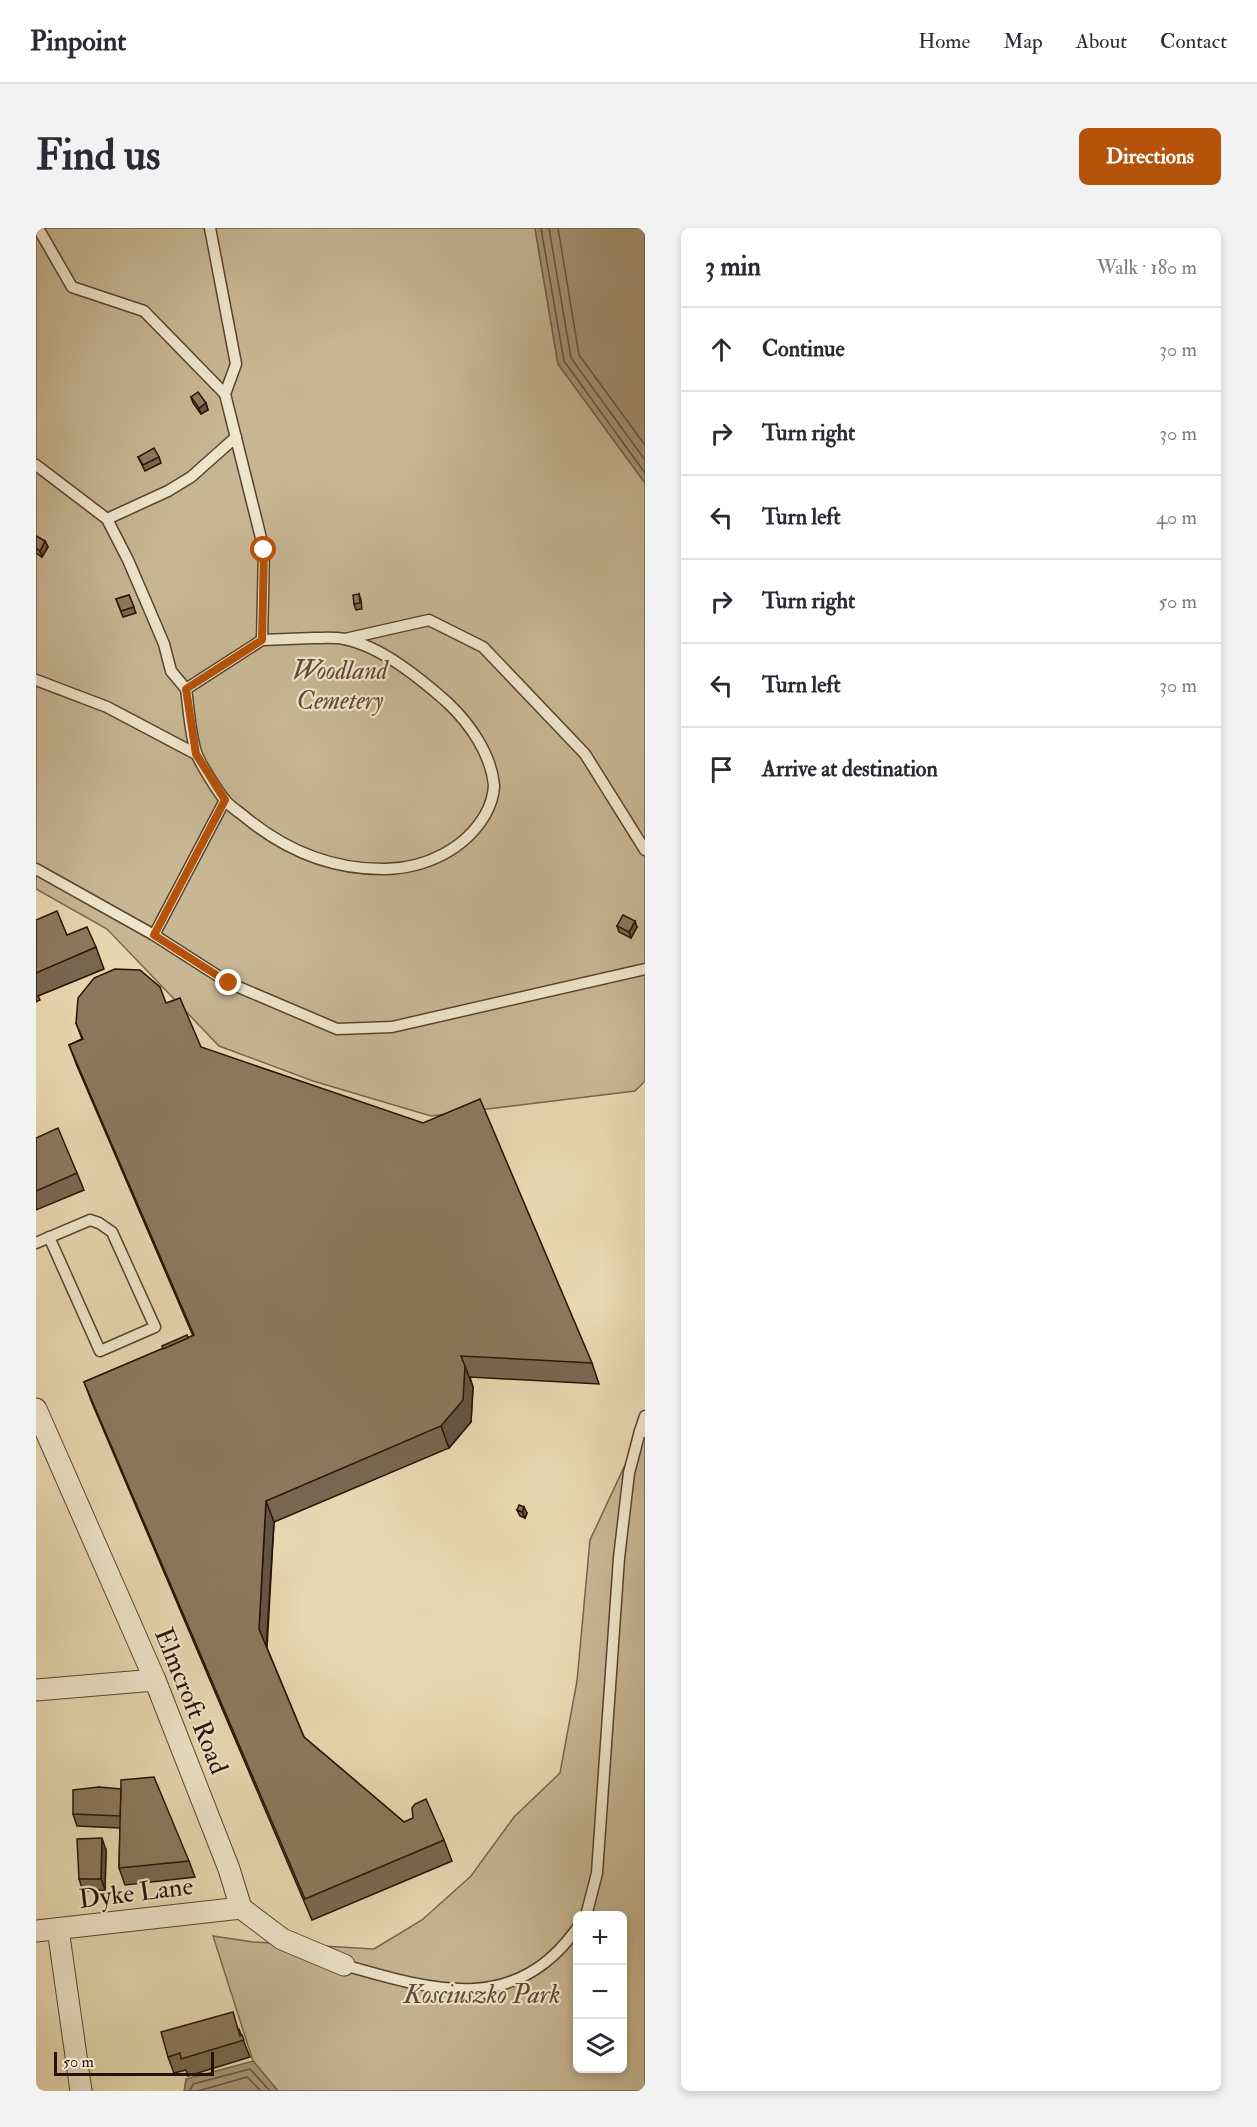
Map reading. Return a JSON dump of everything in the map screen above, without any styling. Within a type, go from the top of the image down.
[{"type":"street","name":"Elmcroft Road","points":[[36,1409],[155,1680],[229,1869],[241,1908]]},
{"type":"street","points":[[36,1690],[155,1680]]},
{"type":"street","points":[[241,1908],[282,1939],[344,1965]]},
{"type":"street","name":"Dyke Lane","points":[[36,1931],[241,1908]]},
{"type":"street","points":[[58,1929],[81,2091]]},
{"type":"lane","points":[[38,228],[72,287],[144,311],[225,394],[264,550],[262,640]]},
{"type":"lane","points":[[210,228],[236,364],[225,394]]},
{"type":"lane","points":[[107,519],[191,477],[236,436]]},
{"type":"lane","points":[[36,465],[107,519],[129,560],[164,645],[171,671],[186,689],[196,754],[225,800],[257,827],[292,849],[321,860],[352,867],[387,869],[441,856],[461,844],[478,828],[490,807],[494,786],[489,765],[476,736],[428,685],[372,650],[344,639]]},
{"type":"lane","points":[[186,689],[262,640],[344,639],[429,620],[483,647],[585,754],[645,850]]},
{"type":"lane","points":[[36,680],[107,707],[196,754]]},
{"type":"lane","points":[[154,935],[225,800]]},
{"type":"lane","points":[[36,870],[154,935],[229,983],[337,1029],[392,1028],[645,969]]},
{"type":"lane","points":[[36,1243],[49,1237],[90,1220],[112,1232],[155,1327],[100,1351],[49,1237]]},
{"type":"lane","points":[[587,1911],[597,1873],[619,1558],[628,1473],[643,1432],[645,1416]]},
{"type":"lane","points":[[344,1965],[426,1987],[462,1990],[491,1987],[509,1982],[535,1969],[550,1958],[573,1933]]},
{"type":"green space","name":"Woodland Cemetery","points":[[36,228],[535,228],[558,364],[645,483],[645,1081],[635,1091],[431,1116],[313,1081],[219,1046],[107,929],[36,889]]},
{"type":"green space","name":"Kosciuszko Park","points":[[645,1422],[645,2091],[278,2091],[253,2061],[213,1936],[253,1942],[374,1949],[422,1920],[471,1876],[514,1817],[560,1773],[577,1681],[590,1540]]},
{"type":"water","points":[[535,228],[645,228],[645,483],[558,364]]},
{"type":"water","points":[[253,2061],[278,2091],[184,2091],[186,2079]]},
{"type":"building","points":[[198,392],[206,403],[199,408],[191,397]]},
{"type":"building","points":[[154,448],[159,457],[143,465],[138,457]]},
{"type":"building","points":[[36,536],[45,541],[40,551],[36,548]]},
{"type":"building","points":[[359,594],[360,603],[354,604],[353,595]]},
{"type":"building","points":[[129,595],[134,607],[121,611],[116,599]]},
{"type":"building","points":[[57,911],[67,935],[87,927],[96,947],[36,973],[36,920]]},
{"type":"building","points":[[623,915],[635,921],[629,932],[617,926]]},
{"type":"building","points":[[115,969],[140,970],[160,987],[166,1003],[180,998],[201,1047],[423,1123],[480,1099],[592,1363],[461,1356],[465,1366],[463,1400],[441,1426],[266,1501],[259,1629],[304,1737],[404,1822],[413,1818],[412,1808],[415,1804],[426,1799],[444,1840],[305,1899],[84,1382],[194,1335],[69,1045],[83,1039],[76,1023],[78,998],[94,978]]},
{"type":"building","points":[[58,1128],[77,1173],[36,1191],[36,1138]]},
{"type":"building","points":[[187,1335],[188,1338],[163,1349],[162,1346]]},
{"type":"building","points":[[519,1505],[524,1507],[522,1512],[517,1510]]},
{"type":"building","points":[[154,1777],[189,1861],[119,1868],[121,1780]]},
{"type":"building","points":[[99,1787],[121,1789],[120,1816],[73,1814],[73,1790]]},
{"type":"building","points":[[102,1838],[101,1879],[79,1879],[77,1839]]},
{"type":"building","points":[[233,2012],[240,2036],[242,2035],[244,2040],[181,2059],[180,2053],[168,2057],[161,2032]]},
{"type":"route","points":[[229,983],[154,935],[225,800],[196,754],[186,689],[262,640],[264,550]]}]
